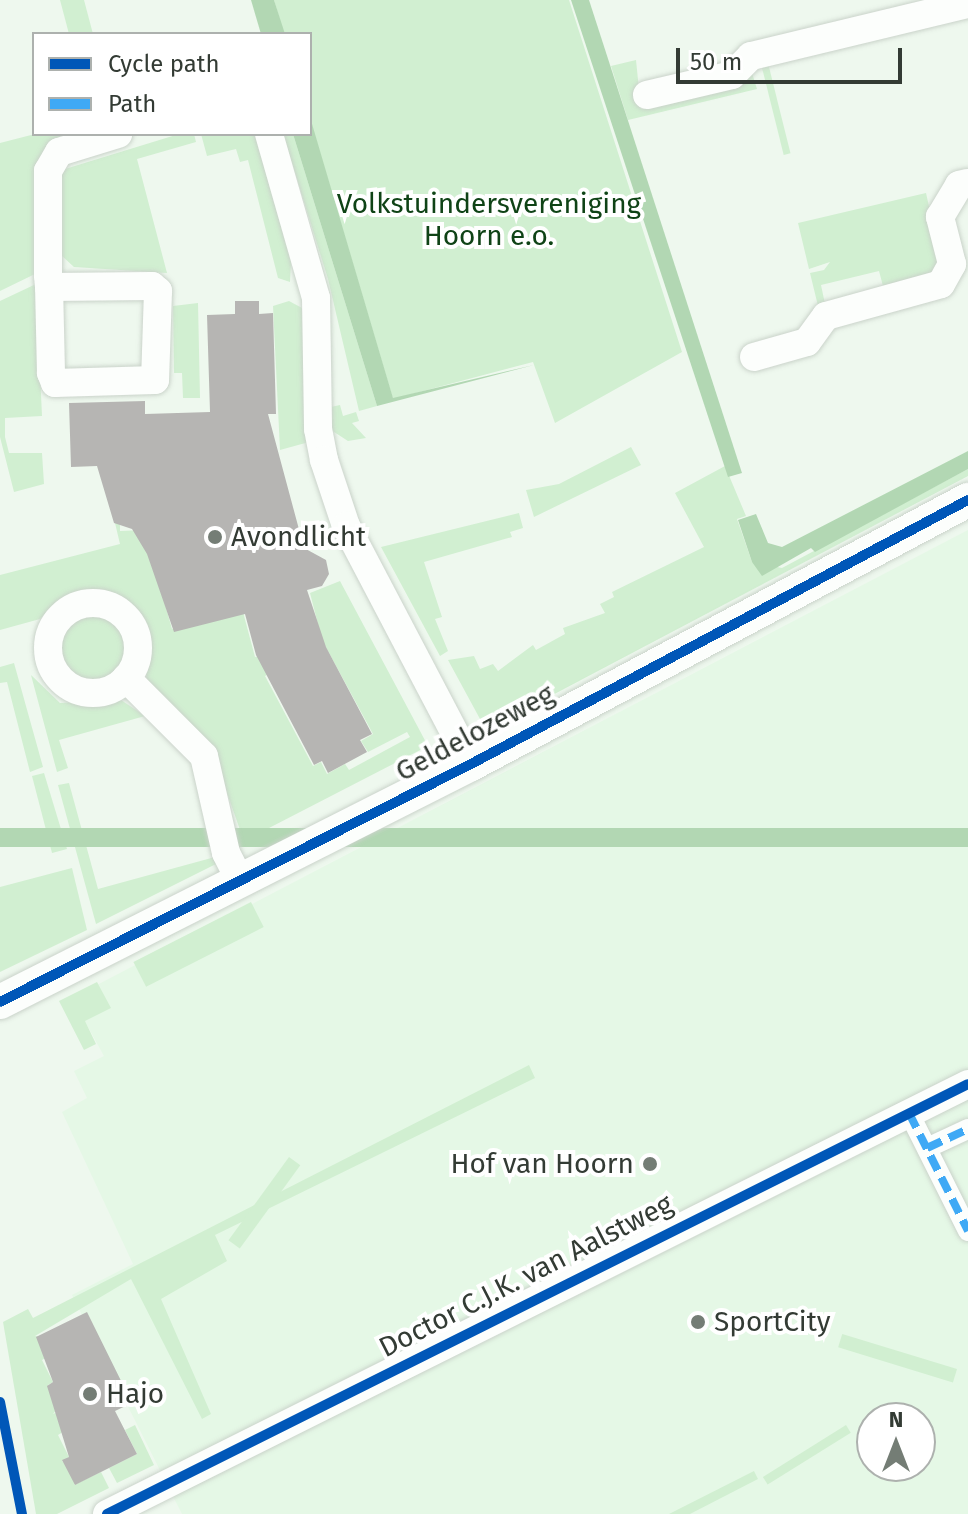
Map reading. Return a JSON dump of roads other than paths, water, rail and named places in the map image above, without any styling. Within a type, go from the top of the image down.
[{"type":"street","points":[[647,95],[732,75],[751,56],[968,4]]},
{"type":"street","points":[[49,287],[152,286],[158,291],[155,380],[55,383],[49,287],[52,161],[59,152],[111,136]]},
{"type":"street","name":"Geldelozeweg","points":[[270,136],[316,298],[316,391],[324,460],[346,526],[471,764]]},
{"type":"street","points":[[754,357],[807,342],[826,316],[941,284],[952,264],[940,217],[959,185],[968,183]]},
{"type":"street","name":"Geldelozeweg","points":[[0,1002],[471,764],[968,500]]},
{"type":"street","points":[[126,678],[204,756],[226,853],[240,881]]},
{"type":"street","name":"Doctor C.J.K. van Aalstweg","points":[[107,1514],[968,1084]]},
{"type":"street","points":[[909,1113],[968,1231]]},
{"type":"street","points":[[927,1148],[968,1129]]},
{"type":"place","name":"Avondlicht","points":[[215,537]]},
{"type":"place","name":"Hof van Hoorn","points":[[650,1164]]},
{"type":"place","name":"SportCity","points":[[698,1322]]},
{"type":"place","name":"Hajo","points":[[90,1394]]},
{"type":"park label","name":"Volkstuindersvereniging Hoorn e.o.","points":[[489,220]]}]
